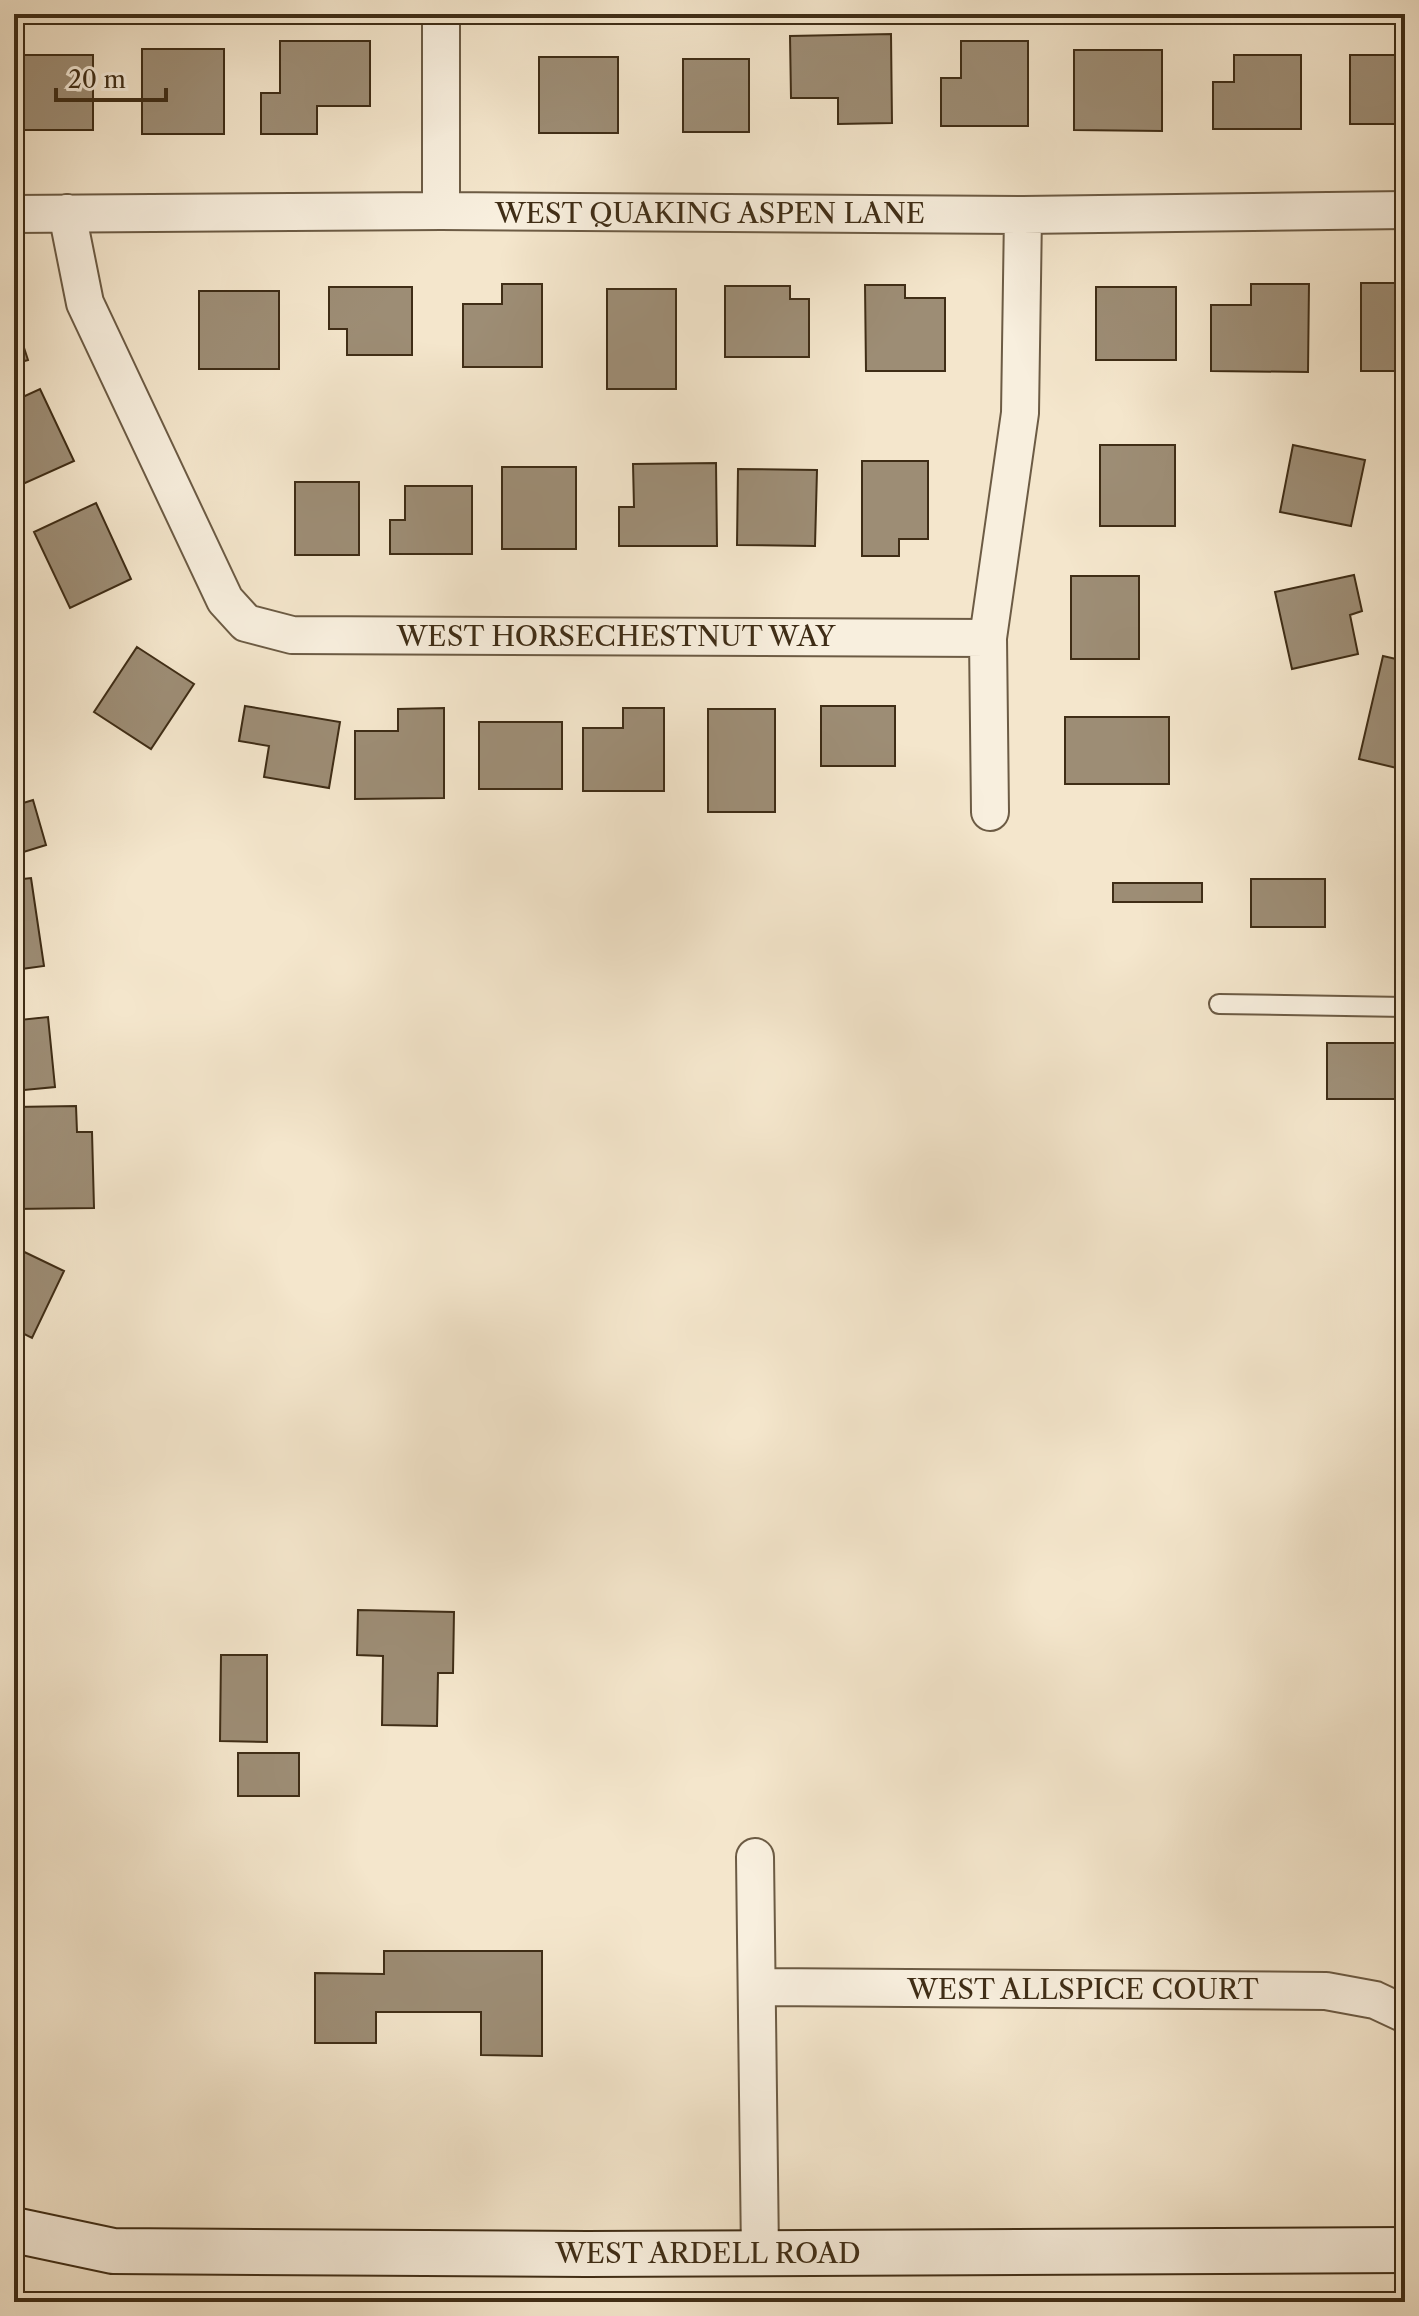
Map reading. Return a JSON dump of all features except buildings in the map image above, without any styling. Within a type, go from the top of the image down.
[{"type":"street","points":[[441,14],[441,211]]},
{"type":"street","name":"WEST QUAKING ASPEN LANE","points":[[14,214],[441,211],[1023,215],[1405,210]]},
{"type":"street","name":"WEST HORSECHESTNUT WAY","points":[[67,213],[85,303],[225,600],[246,623],[292,635],[988,638]]},
{"type":"street","points":[[990,812],[988,638],[1020,413],[1023,215]]},
{"type":"street","points":[[755,1857],[760,2253]]},
{"type":"street","name":"WEST ALLSPICE COURT","points":[[757,1987],[1326,1991],[1375,2000],[1405,2014]]},
{"type":"street","name":"WEST ARDELL ROAD","points":[[14,2230],[113,2251],[760,2253],[1405,2250]]},
{"type":"lane","points":[[1219,1004],[1405,1007]]}]
